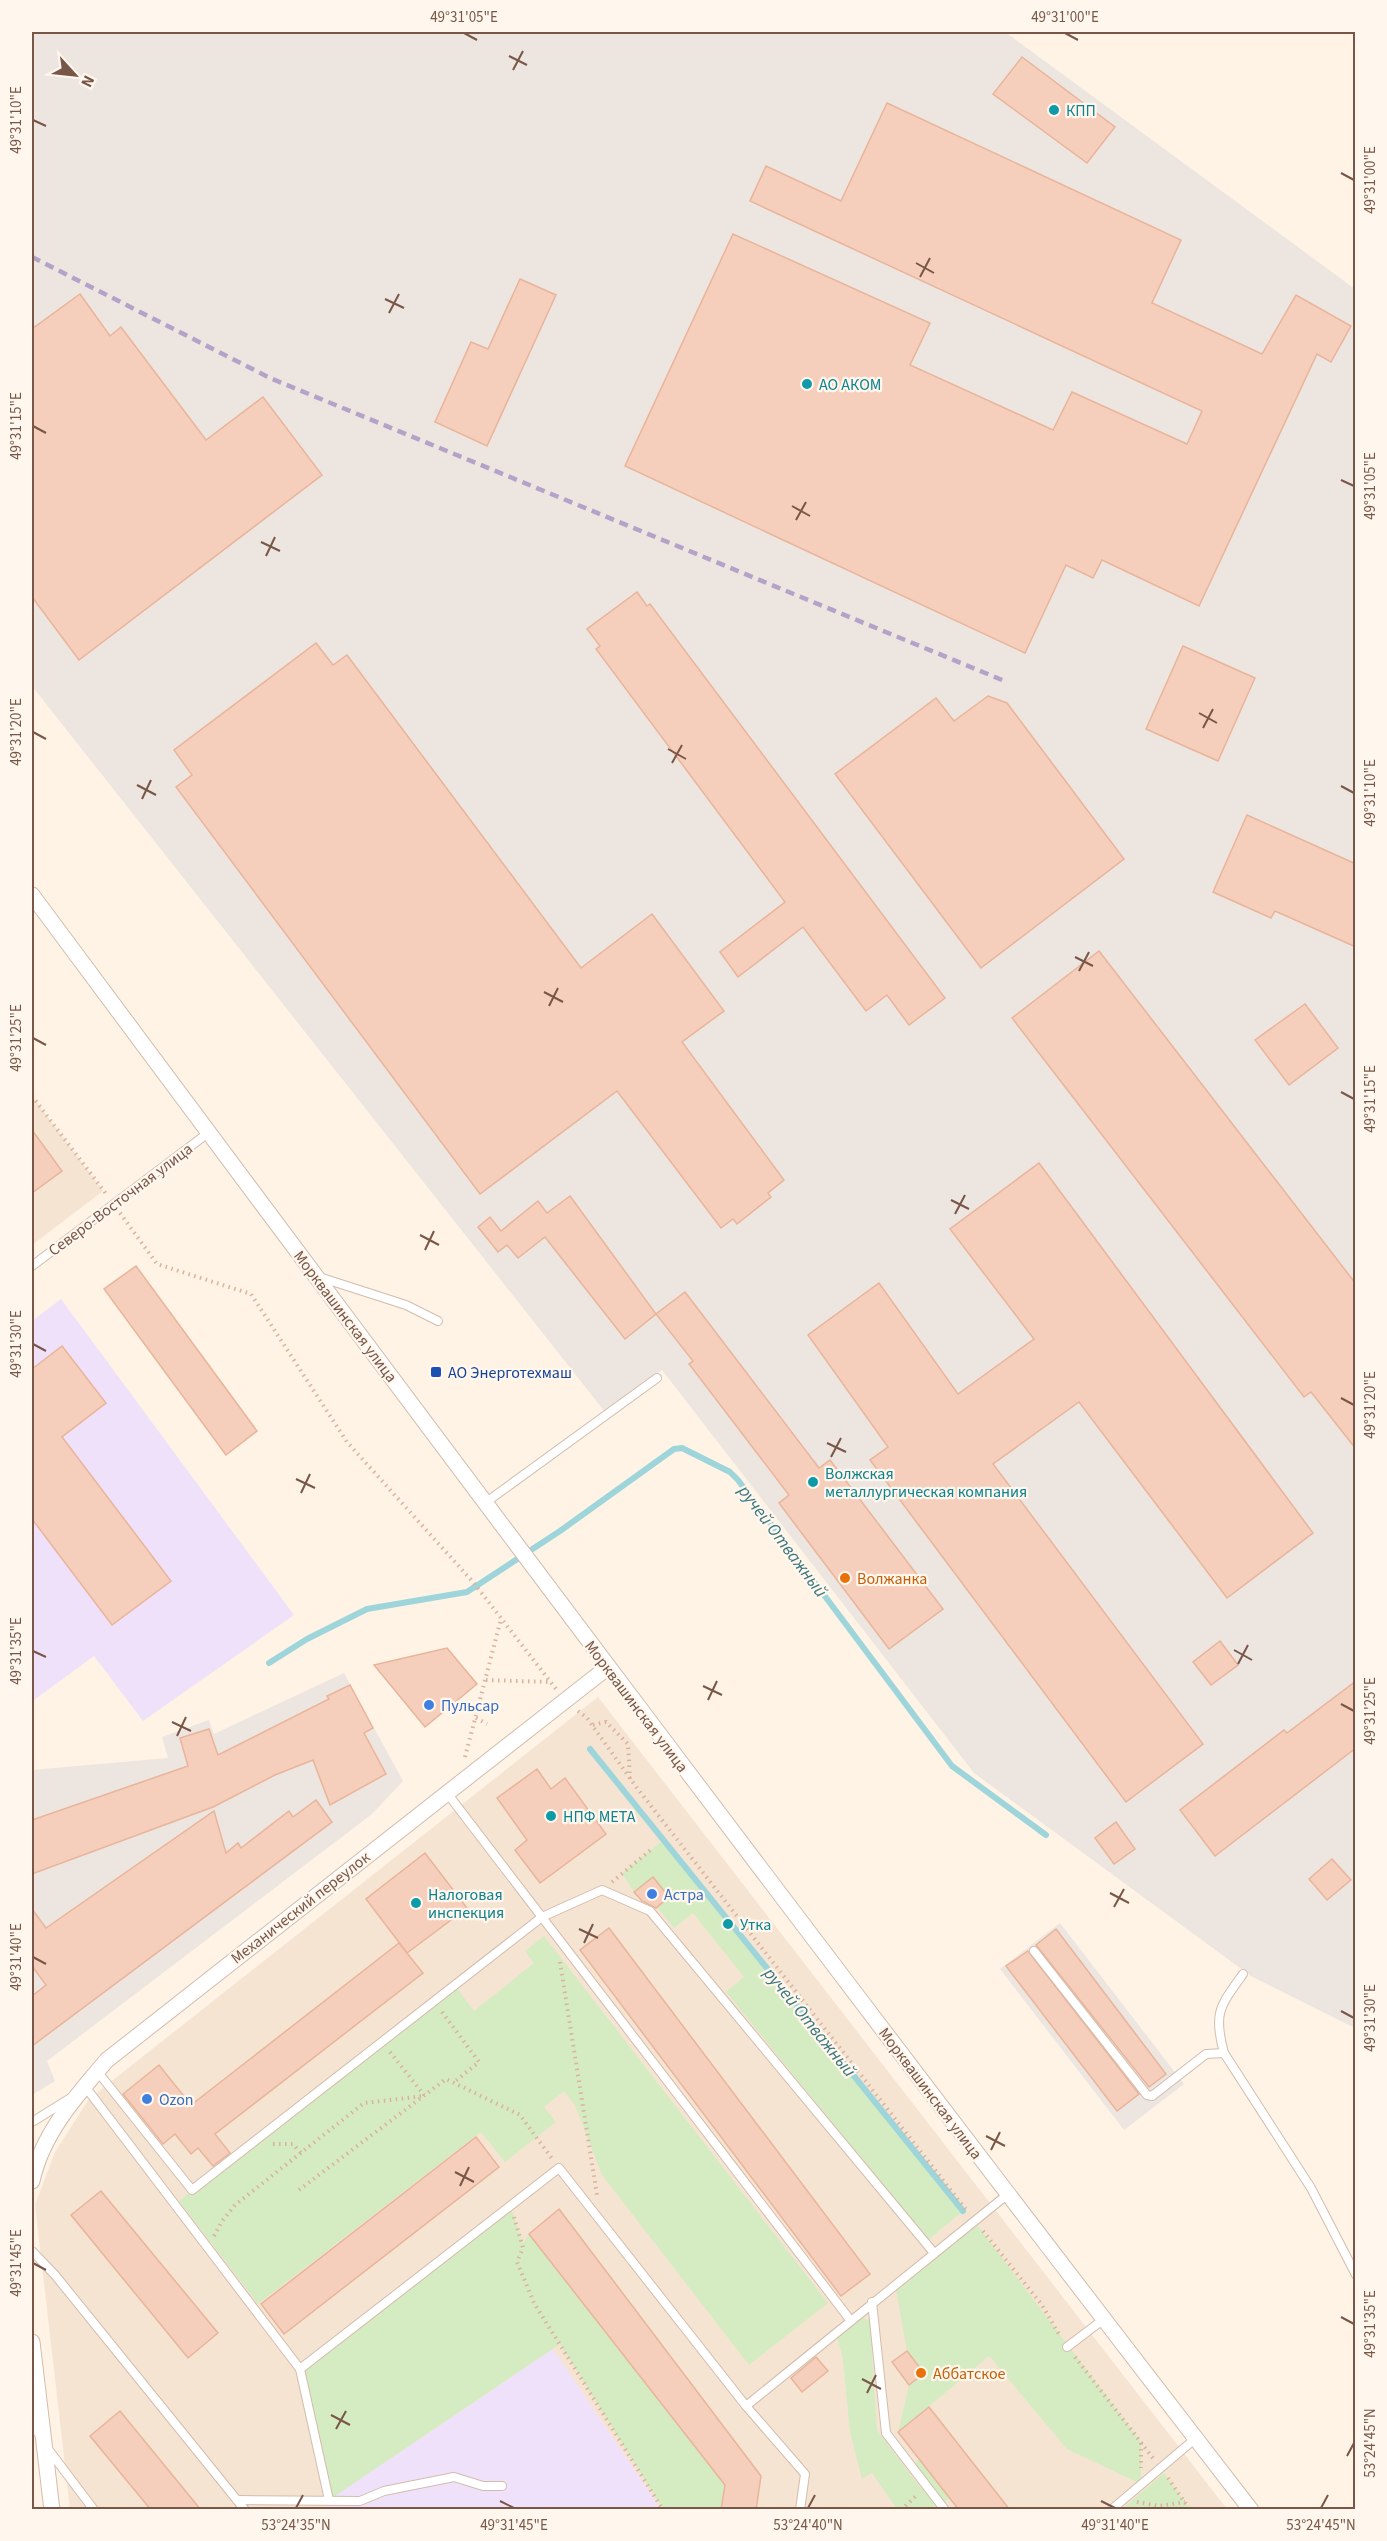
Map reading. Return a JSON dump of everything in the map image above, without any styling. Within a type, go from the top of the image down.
[{"type":"street","name":"Морквашинская улица","points":[[32,895],[608,1667],[1251,2510]]},
{"type":"street","name":"Механический переулок","points":[[32,2181],[35,2166],[80,2090],[116,2053],[608,1667]]},
{"type":"street","points":[[32,2342],[52,2510]]},
{"type":"lane","name":"Северо-Восточная улица","points":[[32,1266],[208,1133]]},
{"type":"lane","points":[[315,1275],[406,1305],[438,1321]]},
{"type":"lane","points":[[485,1503],[657,1378]]},
{"type":"lane","points":[[446,1792],[851,2321]]},
{"type":"lane","points":[[97,2071],[192,2190],[542,1917],[602,1890],[650,1911],[934,2253]]},
{"type":"lane","points":[[1034,1951],[1147,2095],[1152,2096],[1206,2054],[1224,2053]]},
{"type":"lane","points":[[1243,1974],[1224,2001],[1216,2027],[1224,2053],[1311,2188],[1356,2275]]},
{"type":"lane","points":[[32,2122],[80,2090],[209,2250],[300,2369],[329,2500]]},
{"type":"lane","points":[[300,2369],[559,2168],[746,2406],[805,2474],[800,2510]]},
{"type":"lane","points":[[746,2406],[1008,2194]]},
{"type":"lane","points":[[32,2251],[55,2275],[244,2510]]},
{"type":"lane","points":[[872,2302],[886,2433],[945,2510]]},
{"type":"lane","points":[[1067,2347],[1104,2319]]},
{"type":"lane","points":[[32,2420],[43,2443],[94,2510]]},
{"type":"lane","points":[[1111,2510],[1196,2438]]},
{"type":"lane","points":[[237,2500],[360,2501],[384,2491],[454,2477],[483,2486],[502,2486]]},
{"type":"path","points":[[32,1096],[157,1264],[251,1294],[347,1442],[473,1582],[564,1700],[593,1725],[630,1780],[1042,2305],[1067,2347],[1161,2468],[1190,2510]]},
{"type":"path","points":[[459,1782],[501,1619]]},
{"type":"path","points":[[486,1680],[550,1682]]},
{"type":"path","points":[[476,1718],[487,1725]]},
{"type":"path","points":[[593,1725],[606,1722],[628,1744],[630,1780]]},
{"type":"path","points":[[602,1890],[653,1848]]},
{"type":"path","points":[[555,1935],[602,2223]]},
{"type":"path","points":[[434,2018],[442,2012],[479,2062],[453,2083]]},
{"type":"path","points":[[381,2059],[399,2045]]},
{"type":"path","points":[[390,2052],[424,2096]]},
{"type":"path","points":[[300,2190],[446,2079],[520,2115],[559,2168]]},
{"type":"path","points":[[209,2250],[222,2221],[235,2205],[364,2103],[424,2096]]},
{"type":"path","points":[[276,2138],[267,2145],[292,2144],[300,2153]]},
{"type":"path","points":[[510,2205],[523,2244],[523,2251],[517,2262],[534,2303],[663,2510]]},
{"type":"path","points":[[1141,2442],[1141,2484]]},
{"type":"path","points":[[901,2510],[927,2486]]},
{"type":"path","points":[[1126,2497],[1142,2505],[1159,2506],[1185,2502]]},
{"type":"shaded area","points":[[32,32],[1005,32],[1355,289],[1355,2028],[1251,1976],[974,1773],[662,1370],[605,1412],[32,686]]},
{"type":"shaded area","points":[[32,1096],[103,1191],[32,1245]]},
{"type":"shaded area","points":[[61,1299],[294,1615],[143,1721],[94,1656],[34,1700],[32,1696],[32,1321]]},
{"type":"shaded area","points":[[344,1673],[403,1781],[372,1814],[47,2061],[55,2081],[32,2095],[32,1770],[168,1758],[162,1737],[209,1720],[214,1734]]},
{"type":"shaded area","points":[[598,1697],[1227,2509],[70,2509],[35,2205],[55,2152],[89,2099]]},
{"type":"shaded area","points":[[1060,1923],[1184,2084],[1124,2130],[1000,1969]]},
{"type":"shaded area","points":[[553,2349],[661,2509],[325,2510],[329,2500]]},
{"type":"green space","points":[[662,1841],[963,2211],[928,2240],[726,1992],[744,1977],[693,1913],[674,1928],[657,1907],[669,1897],[653,1877],[634,1892],[622,1873]]},
{"type":"green space","points":[[544,1936],[828,2303],[749,2365],[602,2175],[575,2105],[564,2091],[544,2107],[556,2122],[505,2162],[481,2132],[258,2304],[179,2201],[456,1987],[474,2011],[534,1963],[525,1951]]},
{"type":"green space","points":[[510,2205],[523,2243],[529,2234],[725,2485],[721,2509],[663,2509],[560,2344],[329,2500],[300,2369]]},
{"type":"green space","points":[[975,2222],[1141,2442],[1141,2484],[1067,2449],[989,2356],[898,2432],[909,2385],[924,2373],[907,2351],[895,2284]]},
{"type":"green space","points":[[859,2316],[870,2321],[877,2430],[919,2486],[933,2499],[935,2509],[897,2509],[872,2473],[862,2479],[850,2432],[843,2360],[837,2336]]},
{"type":"green space","points":[[920,2459],[950,2498],[941,2504],[911,2466]]},
{"type":"green space","points":[[1164,2473],[1190,2509],[1122,2509]]},
{"type":"building","name":"КПП","points":[[1022,57],[1115,127],[1087,163],[993,94]]},
{"type":"building","name":"АО АКОМ","points":[[887,103],[1181,240],[1152,303],[1262,354],[1296,295],[1351,326],[1331,362],[1317,354],[1199,606],[1102,560],[1093,578],[1066,565],[1025,653],[625,466],[733,234],[930,323],[910,365],[1053,430],[1072,392],[1187,444],[1202,411],[750,201],[766,166],[841,201]]},
{"type":"building","points":[[520,279],[556,295],[487,446],[435,422],[471,342],[488,349]]},
{"type":"building","points":[[80,294],[110,336],[121,327],[206,440],[263,397],[322,475],[79,660],[32,597],[32,329]]},
{"type":"building","points":[[637,592],[647,606],[650,604],[945,998],[909,1025],[887,995],[866,1011],[803,927],[738,977],[720,952],[785,902],[596,649],[600,646],[587,629]]},
{"type":"building","points":[[316,643],[333,665],[347,655],[581,968],[652,914],[724,1011],[682,1042],[784,1180],[768,1193],[771,1197],[737,1224],[733,1219],[721,1228],[617,1091],[480,1194],[176,787],[192,775],[174,750]]},
{"type":"building","points":[[1183,646],[1255,678],[1218,761],[1146,729]]},
{"type":"building","points":[[988,696],[1007,703],[1124,859],[981,968],[835,774],[936,698],[954,721]]},
{"type":"building","points":[[1247,815],[1356,864],[1356,947],[1275,911],[1271,918],[1213,892]]},
{"type":"building","points":[[1099,951],[1356,1284],[1356,1449],[1311,1392],[1304,1397],[1012,1018]]},
{"type":"building","points":[[1305,1004],[1338,1048],[1289,1085],[1255,1040]]},
{"type":"building","points":[[32,1130],[62,1171],[32,1193]]},
{"type":"building","points":[[1039,1163],[1313,1533],[1227,1598],[1079,1402],[993,1464],[1203,1744],[1126,1802],[870,1460],[888,1447],[808,1335],[879,1283],[958,1394],[1034,1339],[950,1229]]},
{"type":"building","points":[[570,1196],[656,1314],[625,1339],[545,1237],[518,1258],[507,1245],[498,1252],[478,1227],[490,1217],[501,1231],[538,1201],[547,1213]]},
{"type":"building","points":[[136,1266],[257,1431],[226,1455],[104,1289]]},
{"type":"building","name":"Волжская металлургическая компания","points":[[685,1292],[819,1468],[830,1460],[943,1609],[889,1649],[779,1503],[789,1495],[689,1364],[693,1361],[656,1314]]},
{"type":"building","points":[[62,1346],[106,1403],[62,1437],[171,1581],[112,1625],[32,1519],[32,1369]]},
{"type":"building","points":[[1220,1641],[1238,1665],[1211,1685],[1193,1662]]},
{"type":"building","name":"Пульсар","points":[[447,1648],[477,1684],[425,1727],[374,1665]]},
{"type":"building","points":[[1356,1681],[1356,1748],[1215,1856],[1180,1810],[1284,1730],[1287,1733]]},
{"type":"building","points":[[350,1685],[373,1728],[364,1733],[386,1774],[330,1805],[313,1760],[275,1775],[213,1807],[32,1874],[32,1820],[188,1766],[180,1738],[209,1729],[218,1755],[329,1699],[327,1696]]},
{"type":"building","name":"НПФ МЕТА","points":[[537,1769],[551,1789],[565,1778],[606,1834],[540,1883],[515,1850],[527,1840],[497,1798]]},
{"type":"building","points":[[316,1800],[332,1822],[32,2046],[32,1996],[46,1985],[32,1966],[32,1909],[46,1928],[214,1811],[226,1853],[238,1843],[241,1848],[289,1811],[293,1817]]},
{"type":"building","points":[[1116,1822],[1135,1849],[1114,1864],[1095,1838]]},
{"type":"building","name":"Налоговая инспекция","points":[[425,1853],[467,1908],[407,1953],[366,1899]]},
{"type":"building","points":[[1332,1859],[1351,1880],[1327,1900],[1309,1879]]},
{"type":"building","name":"Астра","points":[[653,1877],[669,1897],[656,1908],[642,1901],[634,1892]]},
{"type":"building","points":[[609,1928],[870,2274],[841,2296],[580,1950]]},
{"type":"building","points":[[1056,1929],[1166,2074],[1149,2087],[1036,1945]]},
{"type":"building","points":[[399,1943],[423,1973],[215,2134],[230,2153],[213,2166],[198,2148],[191,2154],[175,2134],[163,2144],[123,2094],[159,2065],[191,2105]]},
{"type":"building","points":[[1028,1951],[1139,2094],[1117,2111],[1006,1966]]},
{"type":"building","points":[[476,2137],[499,2167],[284,2334],[261,2304]]},
{"type":"building","points":[[101,2191],[218,2333],[188,2358],[71,2215]]},
{"type":"building","points":[[559,2209],[761,2476],[756,2510],[721,2510],[725,2485],[529,2234]]},
{"type":"building","points":[[907,2351],[924,2373],[909,2385],[892,2362]]},
{"type":"building","points":[[816,2357],[828,2371],[802,2392],[791,2378]]},
{"type":"building","points":[[929,2407],[1010,2510],[959,2510],[898,2432]]},
{"type":"building","points":[[120,2411],[201,2510],[151,2510],[90,2436]]},
{"type":"waterway","name":"ручей Отважный","points":[[269,1663],[307,1639],[367,1609],[467,1592],[560,1531],[674,1449],[682,1448],[730,1472],[738,1480],[952,1766],[1046,1835]]},
{"type":"waterway","name":"ручей Отважный","points":[[590,1749],[963,2211]]},
{"type":"railway","points":[[32,257],[270,378],[1007,682]]},
{"type":"place","name":"КПП","points":[[1054,110]]},
{"type":"place","name":"АО АКОМ","points":[[807,384]]},
{"type":"place","name":"АО Энерготехмаш","points":[[436,1372]]},
{"type":"place","name":"Волжская металлургическая компания","points":[[813,1482]]},
{"type":"place","name":"Волжанка","points":[[845,1578]]},
{"type":"place","name":"Пульсар","points":[[429,1705]]},
{"type":"place","name":"НПФ МЕТА","points":[[551,1816]]},
{"type":"place","name":"Астра","points":[[652,1894]]},
{"type":"place","name":"Налоговая инспекция","points":[[416,1903]]},
{"type":"place","name":"Утка","points":[[728,1924]]},
{"type":"place","name":"Ozon","points":[[147,2099]]},
{"type":"place","name":"Аббатское","points":[[921,2373]]}]
